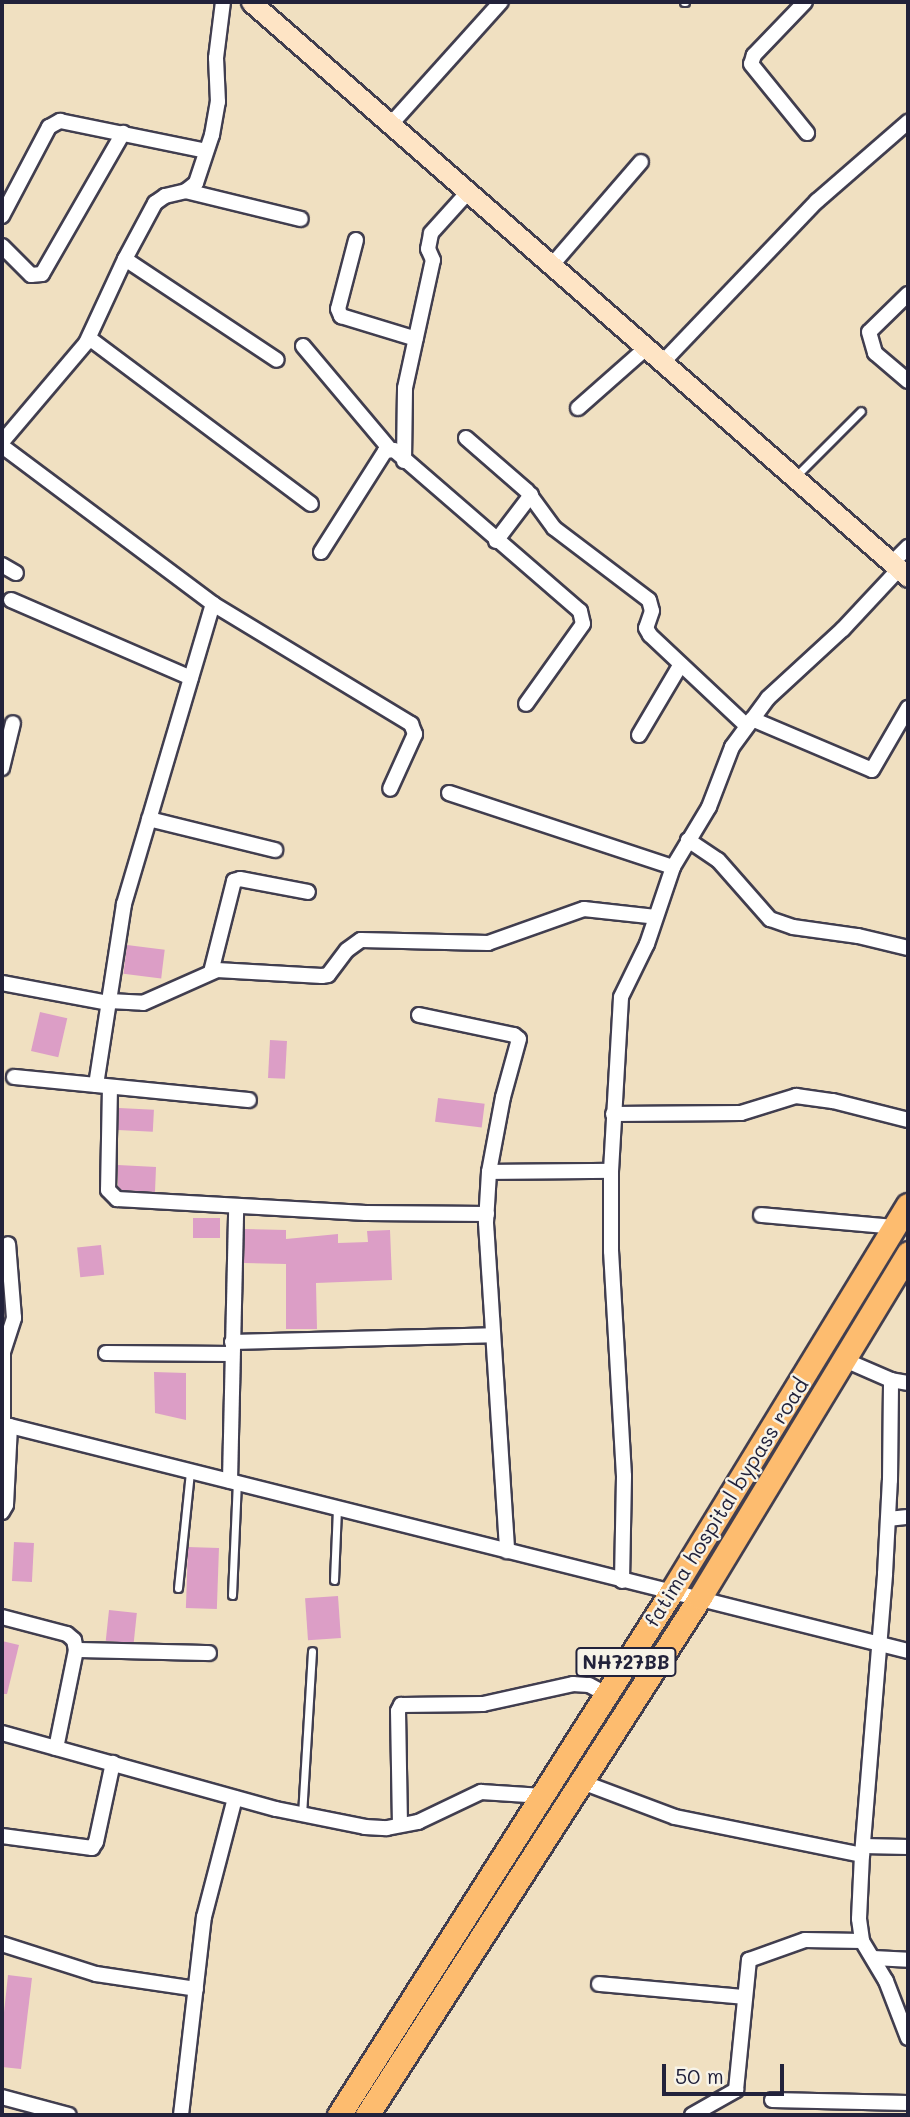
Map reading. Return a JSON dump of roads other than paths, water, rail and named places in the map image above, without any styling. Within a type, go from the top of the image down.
[{"type":"highway","name":"fatima hospital bypass road","points":[[339,2115],[672,1591],[908,1205]]},
{"type":"highway","name":"fatima hospital bypass road","points":[[367,2115],[700,1597],[906,1262]]},
{"type":"highway","points":[[779,1417],[802,1431]]},
{"type":"main road","points":[[251,2],[900,570]]},
{"type":"street","points":[[223,2],[216,58],[218,102],[196,183],[186,191],[165,196],[155,204],[125,259],[89,338],[2,444],[213,604],[415,728],[390,789]]},
{"type":"street","points":[[391,124],[501,2]]},
{"type":"street","points":[[805,2],[754,55],[751,64],[807,133]]},
{"type":"street","points":[[2,216],[53,123],[66,121],[206,151]]},
{"type":"street","points":[[662,363],[817,201],[908,122]]},
{"type":"street","points":[[2,246],[31,275],[42,274],[123,133]]},
{"type":"street","points":[[552,265],[641,162]]},
{"type":"street","points":[[186,191],[300,219]]},
{"type":"street","points":[[404,461],[405,388],[433,260],[428,250],[431,233],[468,192]]},
{"type":"street","points":[[356,240],[338,309],[341,316],[416,339]]},
{"type":"street","points":[[125,259],[277,360]]},
{"type":"street","points":[[908,294],[869,332],[875,354],[908,381]]},
{"type":"street","points":[[89,338],[311,504]]},
{"type":"street","points":[[303,346],[389,448],[580,611],[583,624],[526,704]]},
{"type":"street","points":[[578,408],[646,348]]},
{"type":"street","points":[[466,438],[531,495],[554,528],[649,600],[652,611],[646,628],[681,664],[749,722],[872,770],[908,708]]},
{"type":"street","points":[[321,552],[389,448]]},
{"type":"street","points":[[496,541],[531,495]]},
{"type":"street","points":[[622,1581],[624,1476],[611,1251],[613,1114],[621,997],[656,917],[673,867],[709,807],[732,747],[749,722],[900,570],[908,547]]},
{"type":"street","points":[[2,565],[16,573]]},
{"type":"street","points":[[11,600],[191,678]]},
{"type":"street","points":[[213,604],[124,904],[109,1002],[103,1086],[108,1189],[111,1196],[117,1199],[236,1207],[487,1214]]},
{"type":"street","points":[[639,735],[681,664]]},
{"type":"street","points":[[2,768],[13,723]]},
{"type":"street","points":[[449,793],[673,867]]},
{"type":"street","points":[[149,819],[275,850]]},
{"type":"street","points":[[688,840],[718,860],[770,919],[793,927],[858,936],[908,948]]},
{"type":"street","points":[[211,972],[234,881],[240,879],[308,892]]},
{"type":"street","points":[[2,983],[109,1002],[143,1003],[211,972],[224,970],[328,975],[346,950],[361,940],[488,943],[584,909],[656,917]]},
{"type":"street","points":[[419,1015],[514,1035],[519,1039],[503,1097],[489,1172],[487,1214],[507,1551]]},
{"type":"street","points":[[14,1077],[248,1100]]},
{"type":"street","points":[[613,1114],[741,1113],[796,1096],[833,1101],[908,1120]]},
{"type":"street","points":[[489,1172],[611,1171]]},
{"type":"street","points":[[234,1482],[232,1348],[236,1207]]},
{"type":"street","points":[[761,1215],[895,1227]]},
{"type":"street","points":[[2,1513],[6,1505],[4,1352],[14,1318],[8,1244]]},
{"type":"street","points":[[106,1353],[493,1335]]},
{"type":"street","points":[[845,1360],[891,1380],[908,1382]]},
{"type":"street","points":[[891,1380],[888,1519],[881,1644],[862,1850],[859,1919],[862,1941],[887,1981],[908,2038]]},
{"type":"street","points":[[5,1425],[908,1651]]},
{"type":"street","points":[[888,1519],[908,1517]]},
{"type":"street","points":[[2,1617],[67,1634],[74,1640],[76,1650],[56,1748]]},
{"type":"street","points":[[76,1650],[209,1653]]},
{"type":"street","points":[[400,1825],[398,1712],[401,1705],[483,1704],[573,1684],[589,1685],[606,1694]]},
{"type":"street","points":[[2,1734],[235,1798],[365,1827],[418,1822],[481,1792],[543,1796]]},
{"type":"street","points":[[2,1836],[92,1848],[96,1842],[113,1763]]},
{"type":"street","points":[[582,1782],[675,1817],[862,1850],[908,1847]]},
{"type":"street","points":[[181,2115],[204,1916],[235,1798]]},
{"type":"street","points":[[692,2115],[736,2090],[747,1965],[754,1956],[805,1940],[862,1941]]},
{"type":"street","points":[[2,1944],[96,1974],[196,1989]]},
{"type":"street","points":[[873,1958],[908,1960]]},
{"type":"street","points":[[599,1984],[744,1997]]},
{"type":"street","points":[[2,2097],[69,2115]]},
{"type":"street","points":[[772,2099],[908,2103]]},
{"type":"lane","points":[[794,478],[861,411]]},
{"type":"lane","points":[[178,1588],[190,1471]]},
{"type":"lane","points":[[232,1595],[234,1482]]},
{"type":"lane","points":[[334,1580],[337,1508]]},
{"type":"lane","points":[[302,1815],[312,1651]]}]
